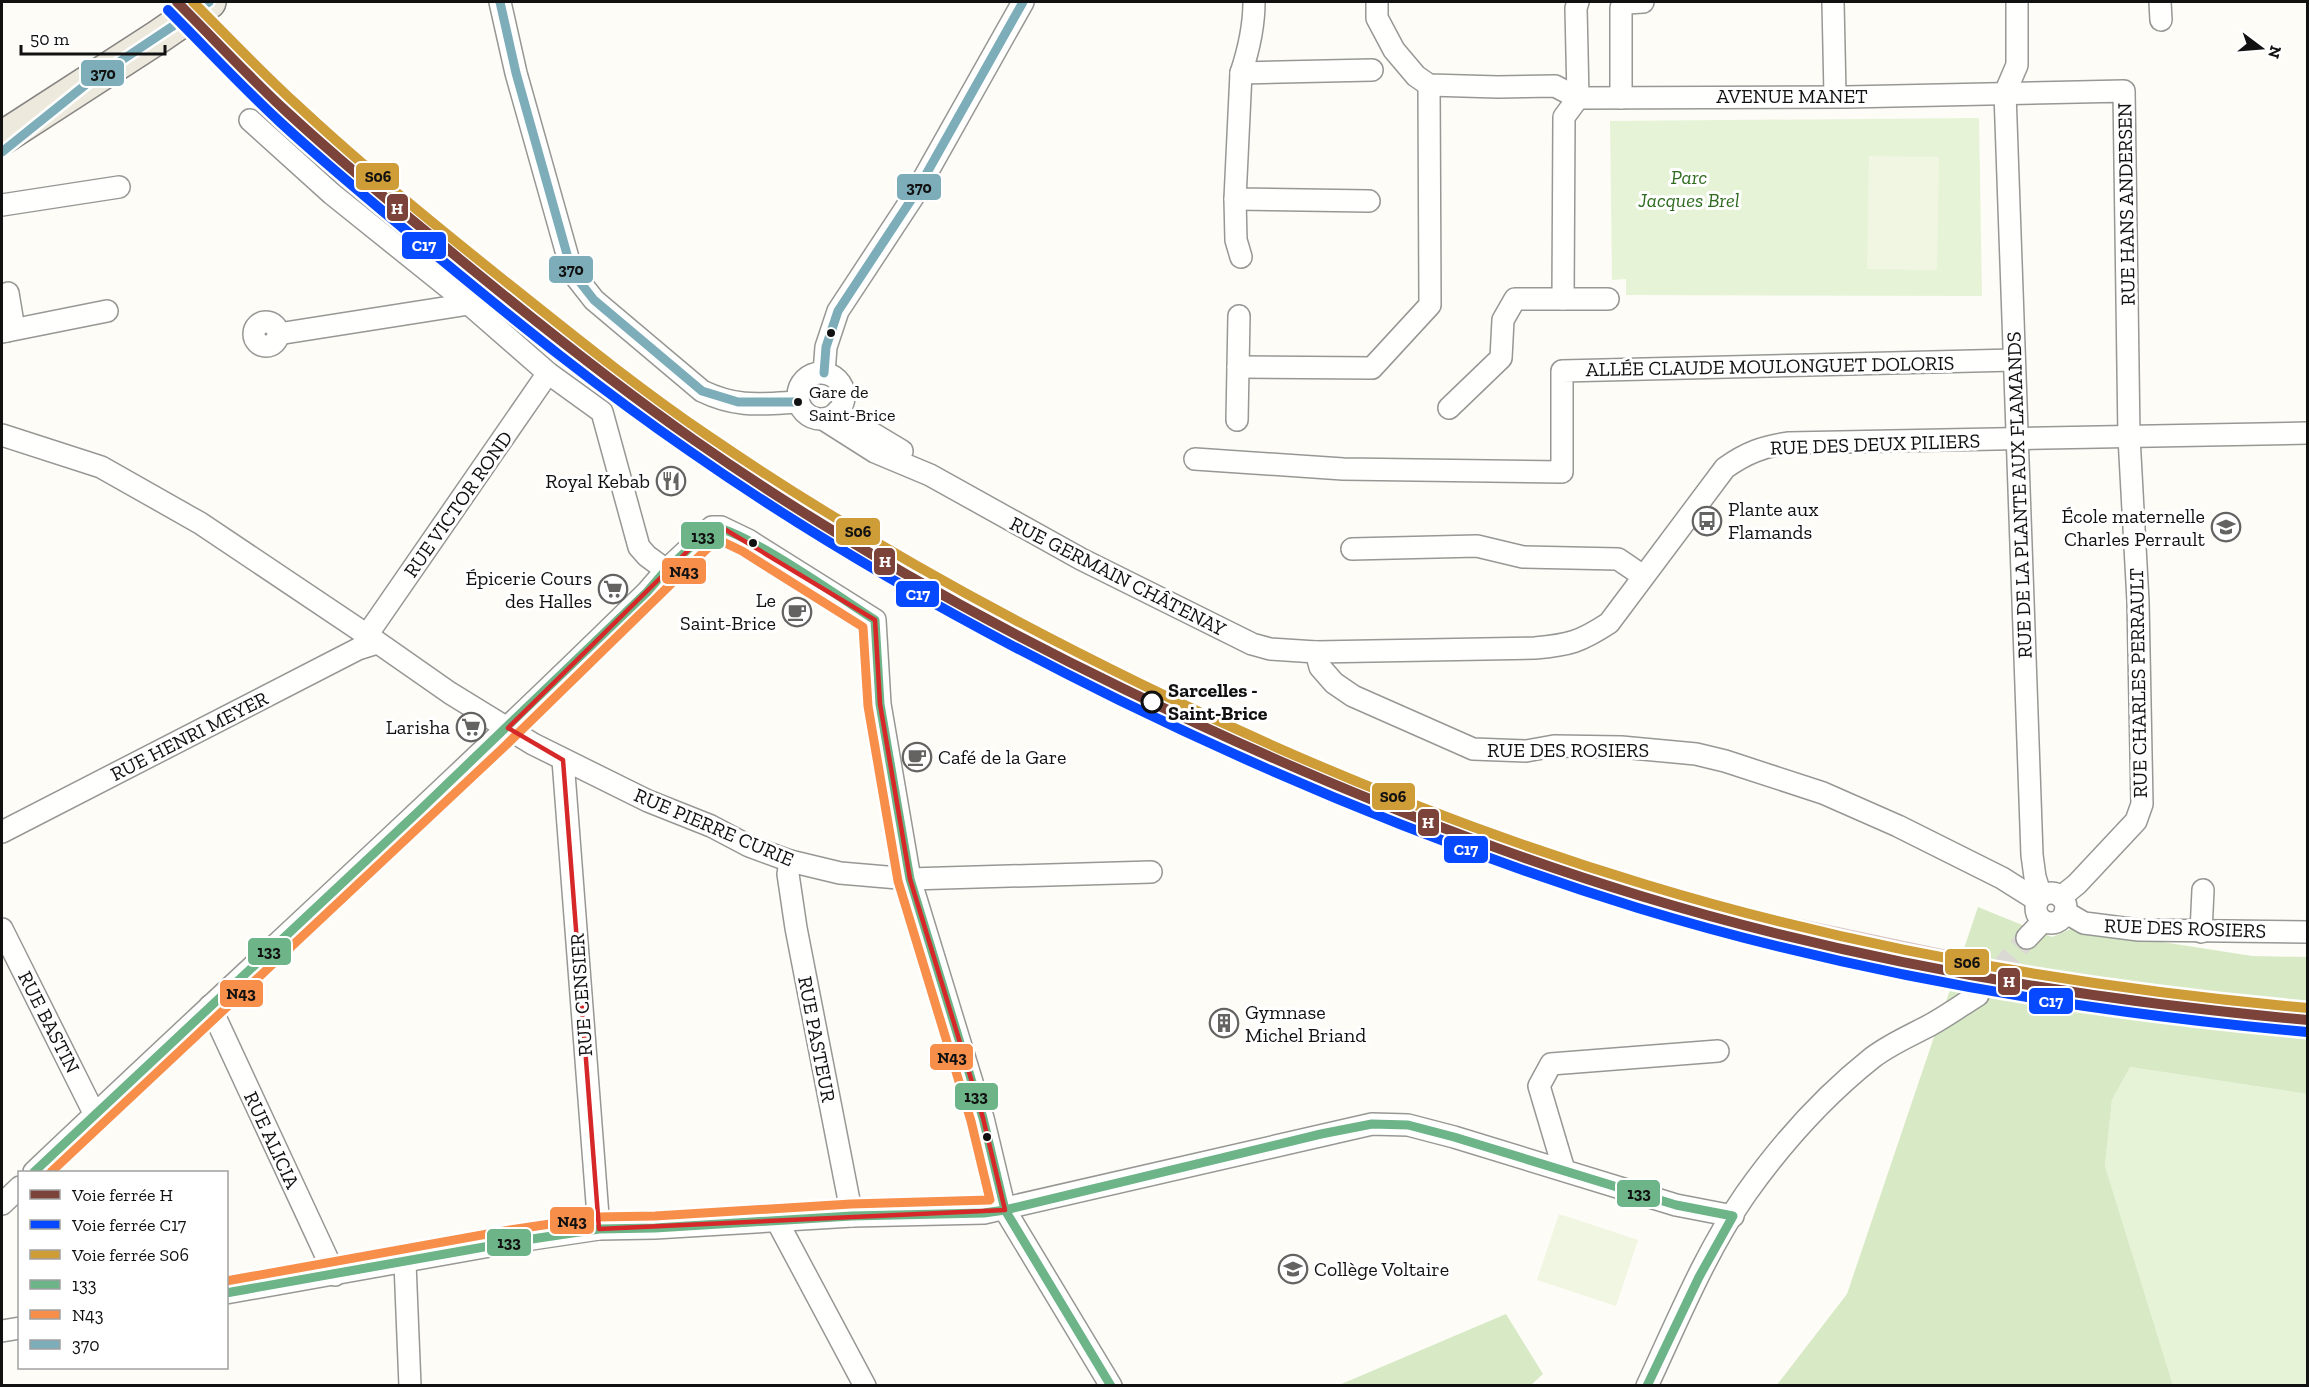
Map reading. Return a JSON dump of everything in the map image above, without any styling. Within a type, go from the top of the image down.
[{"type":"main road","points":[[2,138],[158,38],[209,2]]},
{"type":"main road","points":[[2,152],[89,82]]},
{"type":"street","points":[[500,2],[516,73],[572,272],[594,300],[702,391],[738,404],[798,402]]},
{"type":"street","points":[[824,373],[826,347],[838,310],[915,194],[1023,2]]},
{"type":"street","points":[[1241,257],[1236,240],[1235,199],[1241,73],[1250,48],[1254,25],[1254,2]]},
{"type":"street","points":[[1377,2],[1377,18],[1394,50],[1416,76],[1429,85],[1555,86],[1578,98]]},
{"type":"street","points":[[1563,299],[1564,117],[1578,98],[1576,8],[1578,2]]},
{"type":"street","points":[[1621,98],[1621,8],[1626,3],[1643,2]]},
{"type":"street","points":[[1833,2],[1834,95]]},
{"type":"street","points":[[2005,93],[2017,65],[2017,2]]},
{"type":"street","points":[[1241,73],[1372,69]]},
{"type":"street","points":[[1238,367],[1372,368],[1430,305],[1429,85]]},
{"type":"street","name":"RUE HANS ANDERSEN","points":[[2005,93],[2124,91],[2129,437]]},
{"type":"street","name":"AVENUE MANET","points":[[1578,98],[2005,93]]},
{"type":"street","name":"RUE DE LA PLANTE AUX FLAMANDS","points":[[2005,93],[2032,855],[2034,877],[2051,901]]},
{"type":"street","points":[[250,120],[332,194],[469,304],[548,373],[602,412],[639,547],[666,570]]},
{"type":"street","points":[[2,206],[119,187]]},
{"type":"street","points":[[1235,199],[1369,201]]},
{"type":"street","points":[[4,332],[12,317],[8,293]]},
{"type":"street","points":[[1449,408],[1501,358],[1503,320],[1515,299],[1608,299]]},
{"type":"street","points":[[278,334],[469,304]]},
{"type":"street","points":[[4,332],[107,311]]},
{"type":"street","points":[[1237,420],[1239,316]]},
{"type":"street","name":"ALLÉE CLAUDE MOULONGUET DOLORIS","points":[[1195,459],[1342,469],[1562,472],[1562,371],[2014,360]]},
{"type":"street","name":"RUE VICTOR ROND","points":[[372,639],[548,373]]},
{"type":"street","points":[[824,373],[834,377],[842,389],[843,401],[830,416],[817,419],[805,413],[798,402],[798,389],[801,383],[811,375],[824,373]]},
{"type":"street","name":"RUE GERMAIN CHÂTENAY","points":[[830,416],[875,452],[930,475],[1081,559],[1224,632],[1270,649],[1316,652]]},
{"type":"street","name":"RUE DES DEUX PILIERS","points":[[1316,652],[1529,648],[1569,645],[1588,637],[1608,623],[1725,468],[1747,453],[1768,446],[1789,443],[2307,433]]},
{"type":"street","name":"RUE PIERRE CURIE","points":[[2,435],[101,467],[200,523],[450,693],[508,728],[563,760],[648,801],[711,826],[749,846],[790,861],[840,873],[910,879],[1151,872]]},
{"type":"street","name":"RUE CHARLES PERRAULT","points":[[2028,939],[2043,921],[2054,923],[2063,917],[2051,901],[2077,884],[2136,821],[2142,804],[2138,601],[2129,437]]},
{"type":"street","points":[[36,1171],[508,728],[712,527],[730,530],[875,620],[880,704],[910,879],[983,1118],[1005,1210],[1111,1386]]},
{"type":"street","points":[[1352,549],[1477,546],[1523,557],[1618,559],[1643,576]]},
{"type":"street","name":"RUE HENRI MEYER","points":[[2,832],[358,649],[372,639]]},
{"type":"street","name":"RUE DES ROSIERS","points":[[1316,652],[1320,667],[1334,683],[1353,696],[1473,749],[1526,751],[1554,746],[1667,751],[1725,761],[1823,793],[1898,826],[2051,901],[2085,922],[2110,927],[2201,932],[2307,932]]},
{"type":"street","name":"RUE CENSIER","points":[[563,760],[599,1229]]},
{"type":"street","name":"RUE PASTEUR","points":[[790,861],[788,874],[796,928],[852,1216]]},
{"type":"street","points":[[2201,932],[2203,890]]},
{"type":"street","name":"RUE BASTIN","points":[[4,939],[95,1115]]},
{"type":"street","points":[[1647,1386],[1699,1277],[1733,1216],[1745,1196],[1788,1140],[1847,1079],[1874,1056],[1946,1016],[1978,995]]},
{"type":"street","name":"RUE ALICIA","points":[[210,1006],[335,1275]]},
{"type":"street","points":[[1564,1170],[1539,1086],[1551,1064],[1718,1051]]},
{"type":"street","points":[[228,1293],[405,1263],[512,1242],[599,1229],[656,1228],[852,1216],[984,1213],[1005,1210],[1321,1134],[1372,1124],[1408,1125],[1676,1205],[1733,1216]]},
{"type":"street","points":[[2,1204],[18,1189]]},
{"type":"street","points":[[777,1221],[865,1386]]},
{"type":"street","points":[[405,1263],[410,1386]]},
{"type":"street","points":[[2,1331],[18,1328]]},
{"type":"highlighted area","points":[[712,527],[721,527],[875,620],[880,704],[910,879],[983,1118],[1005,1210],[599,1229],[563,760],[508,728]]},
{"type":"green space","name":"Parc Jacques Brel","points":[[1979,118],[1982,296],[1626,295],[1626,279],[1612,280],[1610,121]]},
{"type":"green space","points":[[1869,156],[1939,157],[1937,270],[1867,269]]},
{"type":"green space","points":[[1978,907],[2052,937],[2073,928],[2252,956],[2307,957],[2307,1094],[2130,1067],[2112,1100],[2105,1166],[2173,1385],[1776,1386],[1847,1294]]},
{"type":"green space","points":[[2130,1067],[2307,1094],[2307,1385],[2173,1385],[2105,1166],[2112,1100]]},
{"type":"green space","points":[[1559,1214],[1638,1240],[1616,1306],[1537,1280]]},
{"type":"green space","points":[[1506,1314],[1543,1374],[1531,1385],[1339,1385]]},
{"type":"tunnel","points":[[1978,995],[2027,938]]},
{"type":"railway","points":[[1672,891],[1752,911],[1960,955]]},
{"type":"rail line","name":"H","points":[[177,2],[274,100],[346,165],[537,322],[662,417],[745,475],[851,542],[958,604],[1124,689],[1250,748],[1378,803],[1575,875],[1722,919],[1888,959],[1971,975],[2139,1001],[2308,1020]]},
{"type":"rail line","name":"S06","points":[[193,2],[282,91],[380,178],[570,333],[684,419],[813,504],[921,568],[1088,658],[1206,715],[1329,770],[1455,820],[1582,865],[1728,908],[1809,929],[1974,963],[2141,989],[2308,1008]]},
{"type":"rail line","name":"C17","points":[[168,10],[266,109],[338,174],[530,332],[656,427],[739,485],[845,552],[1008,644],[1119,700],[1310,787],[1440,840],[1571,887],[1720,931],[1886,971],[1970,987],[2138,1013],[2307,1032]]},
{"type":"transit line","name":"370","points":[[2,152],[89,82],[209,2]]},
{"type":"transit line","name":"370","points":[[500,2],[516,73],[572,272],[594,300],[702,391],[738,402],[798,402]]},
{"type":"transit line","name":"370","points":[[824,373],[826,347],[838,311],[915,194],[1023,2]]},
{"type":"transit line","name":"133","points":[[35,1171],[419,811],[712,527],[726,530],[768,551],[875,620],[880,704],[910,879],[983,1118],[1005,1210],[1111,1386]]},
{"type":"transit line","name":"N43","points":[[52,1171],[504,747],[717,539],[742,551],[863,627],[868,706],[898,881],[971,1121],[990,1200],[851,1204],[655,1216],[597,1217],[510,1230],[228,1281]]},
{"type":"transit line","name":"133","points":[[228,1293],[512,1242],[599,1229],[655,1228],[852,1216],[984,1213],[1005,1210],[1321,1134],[1372,1124],[1408,1125],[1676,1205],[1733,1216],[1699,1277],[1647,1386]]},
{"type":"place","name":"Gare de Saint-Brice","points":[[798,402]]},
{"type":"place","name":"Royal Kebab","points":[[671,481]]},
{"type":"place","name":"Plante aux Flamands","points":[[1707,521]]},
{"type":"place","name":"École maternelle Charles Perrault","points":[[2226,527]]},
{"type":"place","name":"Épicerie Cours des Halles","points":[[613,589]]},
{"type":"place","name":"Le Saint-Brice","points":[[797,612]]},
{"type":"place","name":"Sarcelles - Saint-Brice","points":[[1152,702]]},
{"type":"place","name":"Larisha","points":[[471,727]]},
{"type":"place","name":"Café de la Gare","points":[[917,757]]},
{"type":"place","name":"Gymnase Michel Briand","points":[[1224,1023]]},
{"type":"place","name":"Collège Voltaire","points":[[1293,1269]]}]
